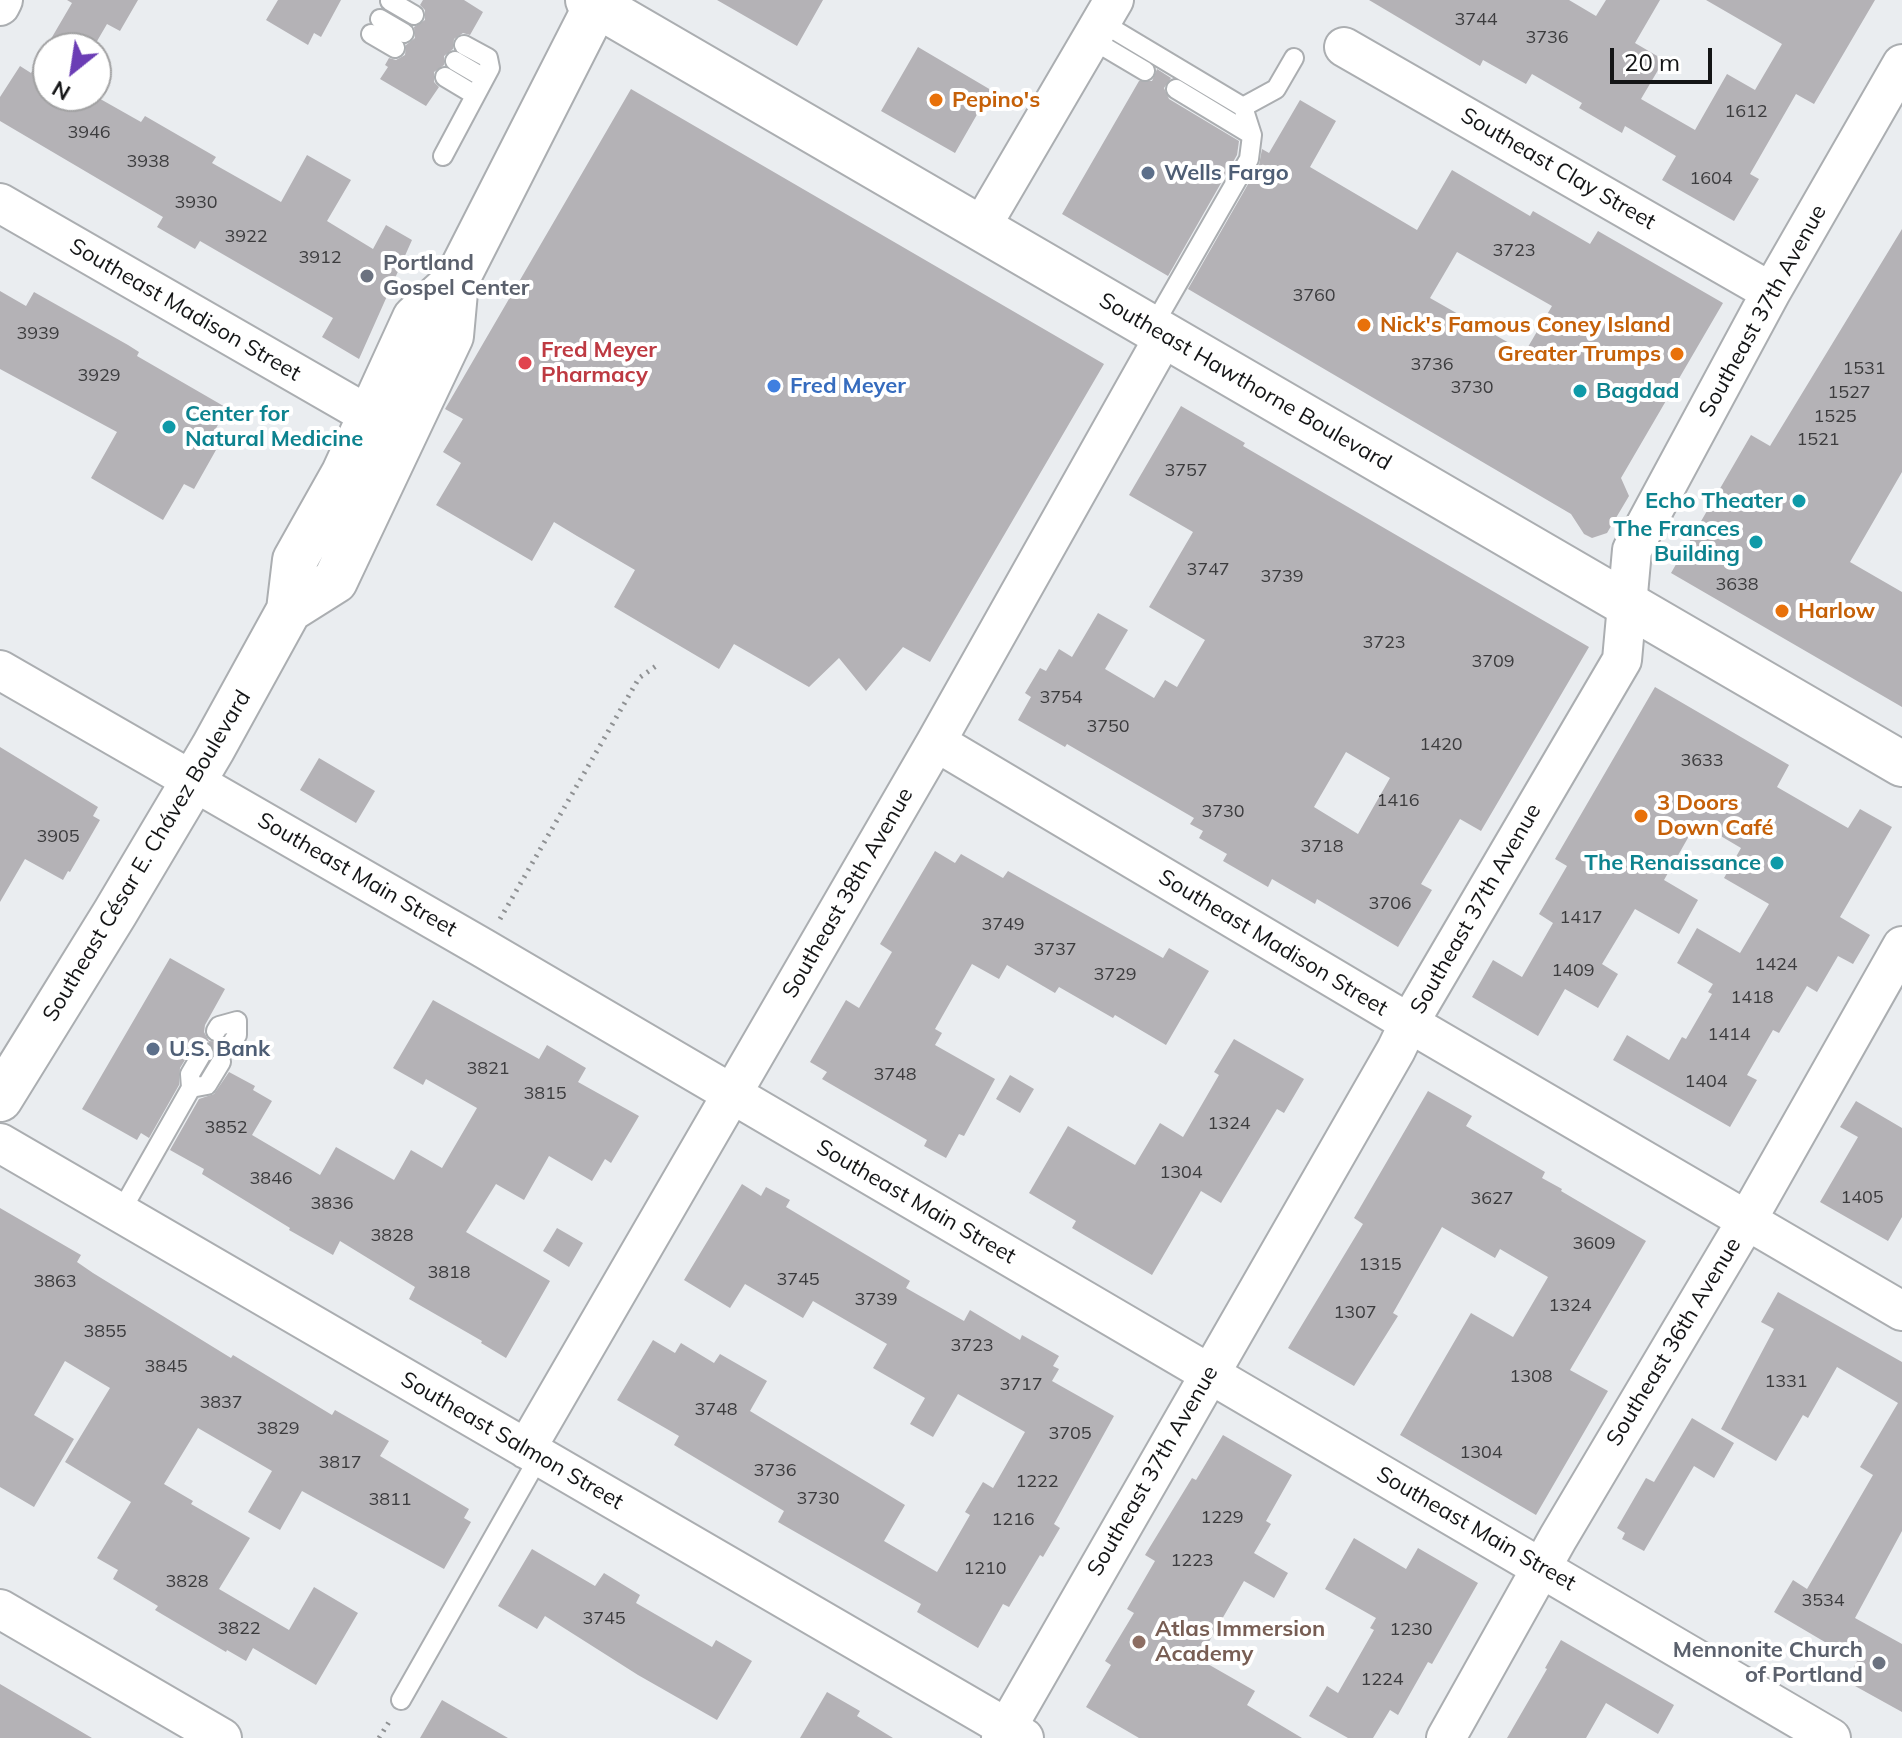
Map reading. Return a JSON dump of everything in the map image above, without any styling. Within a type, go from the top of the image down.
[{"type":"main road","name":"Southeast Hawthorne Boulevard","points":[[595,2],[1902,764]]},
{"type":"main road","name":"Southeast César E. Chávez Boulevard","points":[[289,610],[335,581],[451,336],[456,281],[595,2]]},
{"type":"main road","name":"Southeast César E. Chávez Boulevard","points":[[0,1099],[194,780],[289,610],[295,560],[344,473],[415,318],[456,281]]},
{"type":"street","points":[[0,6],[3,0]]},
{"type":"street","points":[[981,227],[1102,20]]},
{"type":"street","name":"Southeast Clay Street","points":[[1344,47],[1771,292]]},
{"type":"street","name":"Southeast 37th Avenue","points":[[1010,1735],[1210,1373],[1409,1023],[1622,660],[1632,550],[1771,292],[1902,64]]},
{"type":"street","name":"Southeast Madison Street","points":[[0,203],[370,416]]},
{"type":"street","name":"Southeast 38th Avenue","points":[[533,1453],[731,1095],[936,742],[1159,331]]},
{"type":"street","name":"Southeast Main Street","points":[[0,670],[483,948],[1831,1738]]},
{"type":"street","name":"Southeast Madison Street","points":[[936,742],[1902,1311]]},
{"type":"street","name":"Southeast 36th Avenue","points":[[1446,1738],[1558,1538],[1747,1220],[1902,946]]},
{"type":"street","name":"Southeast Salmon Street","points":[[0,1143],[1010,1735]]},
{"type":"street","points":[[0,1609],[222,1738]]},
{"type":"lane","points":[[390,1],[414,15]]},
{"type":"lane","points":[[1102,20],[1145,71]]},
{"type":"lane","points":[[1102,20],[1243,107],[1252,135],[1249,159],[1159,331]]},
{"type":"lane","points":[[375,26],[399,40]]},
{"type":"lane","points":[[443,156],[490,68],[488,58],[464,45]]},
{"type":"lane","points":[[1243,107],[1276,89],[1294,58]]},
{"type":"lane","points":[[475,95],[450,69],[484,78]]},
{"type":"lane","points":[[1176,89],[1252,135]]},
{"type":"lane","points":[[216,1031],[219,1026],[237,1021],[237,1035],[233,1041]]},
{"type":"lane","points":[[120,1213],[191,1088],[190,1074],[203,1052]]},
{"type":"lane","points":[[191,1088],[207,1085],[221,1062]]},
{"type":"lane","points":[[401,1700],[533,1453]]},
{"type":"path","points":[[483,948],[639,678],[656,666]]},
{"type":"building","points":[[67,0],[138,0],[120,31],[107,24],[102,32],[55,32],[72,3]]},
{"type":"building","points":[[278,0],[341,0],[321,37],[314,33],[308,45],[266,20]]},
{"type":"building","points":[[423,0],[464,0],[483,12],[470,35],[463,33],[454,39],[453,49],[444,56],[444,65],[434,72],[434,82],[439,87],[426,106],[380,79],[388,67],[385,65],[389,58],[396,60],[405,55],[406,45],[415,38],[414,27],[425,20],[425,10],[420,5]]},
{"type":"building","points":[[717,0],[823,0],[797,46]]},
{"type":"building","points":[[1369,0],[1569,0],[1596,16],[1606,0],[1660,0],[1635,43],[1664,60],[1641,99],[1695,130],[1727,74],[1755,90],[1782,44],[1706,0],[1875,0],[1814,104],[1796,94],[1750,174],[1759,179],[1734,221],[1662,180],[1676,156],[1625,126],[1622,133],[1579,108],[1582,103],[1532,74],[1526,84],[1483,60],[1480,66]]},
{"type":"building","name":"Pepino's","points":[[918,47],[991,90],[955,153],[881,111]]},
{"type":"building","points":[[20,66],[31,73],[32,112],[112,112],[112,106],[141,122],[145,116],[216,157],[212,163],[281,202],[307,155],[351,180],[327,221],[373,249],[386,225],[412,240],[359,359],[322,337],[333,318],[200,241],[195,249],[157,227],[163,217],[0,121],[0,97]]},
{"type":"building","name":"Wells Fargo","points":[[1157,69],[1171,78],[1164,88],[1169,99],[1239,141],[1237,155],[1168,276],[1062,214],[1139,81],[1152,81]]},
{"type":"building","name":"Fred Meyer","points":[[631,89],[1104,364],[930,662],[903,647],[866,691],[839,658],[809,687],[734,644],[719,669],[614,607],[635,570],[554,522],[532,561],[436,505],[461,463],[443,452],[463,419],[445,409]]},
{"type":"building","points":[[1300,100],[1336,121],[1310,167],[1417,230],[1452,170],[1530,216],[1533,211],[1590,244],[1598,231],[1723,303],[1621,478],[1629,496],[1607,533],[1592,538],[1584,534],[1571,514],[1188,289],[1259,165],[1262,149],[1269,153]],"holes":[[[1457,252],[1552,306],[1525,352],[1430,298]]]},
{"type":"building","points":[[1902,229],[1902,472],[1850,562],[1902,592],[1902,707],[1671,573],[1751,435],[1770,446]]},
{"type":"building","points":[[0,291],[26,306],[34,292],[128,345],[139,352],[137,356],[227,408],[207,445],[216,450],[194,489],[184,484],[163,520],[91,478],[117,432],[0,369]]},
{"type":"building","points":[[1181,406],[1245,443],[1243,446],[1589,647],[1481,831],[1460,819],[1421,884],[1432,890],[1398,947],[1317,899],[1315,904],[1272,879],[1268,887],[1223,861],[1227,854],[1199,838],[1203,831],[1190,824],[1194,818],[1067,744],[1065,747],[1018,720],[1031,697],[1025,693],[1040,668],[1046,671],[1059,649],[1072,657],[1098,613],[1128,630],[1105,669],[1154,698],[1165,680],[1177,687],[1205,640],[1149,607],[1193,532],[1129,495]],"holes":[[[1346,752],[1390,778],[1358,834],[1314,807]]]},
{"type":"building","points":[[1655,687],[1789,765],[1777,787],[1848,828],[1860,809],[1892,827],[1840,917],[1870,935],[1853,964],[1838,956],[1817,992],[1807,986],[1779,1033],[1773,1030],[1747,1075],[1757,1080],[1730,1127],[1613,1060],[1627,1035],[1669,1060],[1682,1037],[1686,1039],[1712,994],[1708,992],[1713,984],[1677,963],[1697,928],[1740,953],[1769,904],[1724,878],[1741,848],[1697,822],[1664,880],[1698,900],[1679,934],[1635,909],[1602,964],[1618,974],[1598,1008],[1565,989],[1538,1036],[1472,997],[1493,960],[1522,977],[1553,923],[1539,914],[1567,866],[1555,859]]},
{"type":"building","points":[[0,747],[98,807],[93,816],[100,820],[63,880],[25,859],[0,902]]},
{"type":"building","points":[[319,758],[375,791],[356,823],[300,790]]},
{"type":"building","points":[[935,851],[955,863],[961,854],[1003,878],[1008,871],[1163,958],[1169,948],[1209,971],[1166,1045],[1115,1015],[1113,1018],[1059,987],[1055,993],[1007,965],[999,979],[972,964],[935,1029],[942,1033],[935,1045],[995,1079],[964,1136],[959,1134],[946,1158],[924,1146],[927,1140],[822,1079],[827,1072],[810,1062],[846,1000],[859,1008],[892,952],[880,944]]},
{"type":"building","name":"U.S. Bank","points":[[170,958],[225,989],[204,1032],[209,1041],[221,1042],[226,1050],[234,1053],[232,1057],[222,1050],[215,1052],[208,1041],[196,1042],[180,1068],[179,1085],[149,1138],[141,1133],[137,1140],[82,1109]]},
{"type":"building","points":[[433,1000],[539,1059],[547,1045],[586,1068],[578,1082],[639,1116],[611,1163],[605,1159],[592,1181],[549,1156],[524,1200],[496,1184],[466,1232],[550,1281],[506,1358],[409,1299],[415,1287],[340,1241],[333,1255],[202,1174],[204,1169],[170,1150],[199,1099],[214,1094],[229,1072],[255,1086],[253,1090],[272,1101],[252,1135],[320,1175],[336,1147],[394,1180],[411,1150],[442,1168],[477,1108],[426,1079],[423,1085],[393,1068]]},
{"type":"building","points":[[1234,1039],[1304,1079],[1284,1113],[1277,1109],[1221,1203],[1201,1191],[1152,1275],[1072,1228],[1076,1221],[1029,1193],[1068,1126],[1135,1165],[1160,1123],[1183,1137],[1219,1075],[1214,1072]]},
{"type":"building","points":[[1010,1075],[1034,1089],[1020,1113],[996,1099]]},
{"type":"building","points":[[1428,1091],[1472,1116],[1466,1126],[1545,1172],[1542,1178],[1561,1191],[1646,1241],[1570,1370],[1608,1391],[1536,1515],[1400,1435],[1471,1313],[1513,1337],[1548,1277],[1500,1249],[1495,1258],[1442,1227],[1393,1313],[1398,1316],[1354,1386],[1288,1348],[1363,1224],[1354,1218]]},
{"type":"building","points":[[1856,1101],[1902,1128],[1902,1217],[1888,1241],[1820,1202],[1858,1137],[1840,1127]]},
{"type":"building","points":[[742,1184],[761,1196],[766,1187],[790,1200],[786,1207],[910,1281],[906,1288],[964,1321],[970,1310],[1020,1340],[1022,1335],[1059,1356],[1053,1366],[1059,1369],[1052,1381],[1114,1416],[1054,1524],[1060,1528],[1043,1557],[1040,1555],[1009,1607],[1003,1604],[978,1648],[917,1612],[921,1604],[778,1522],[784,1511],[674,1445],[679,1436],[617,1400],[653,1340],[675,1353],[681,1343],[714,1363],[720,1354],[767,1381],[750,1411],[905,1505],[884,1541],[937,1572],[970,1515],[965,1512],[983,1482],[993,1488],[1025,1432],[958,1394],[933,1437],[910,1424],[925,1398],[873,1368],[887,1344],[813,1301],[803,1318],[745,1284],[730,1308],[684,1280]]},
{"type":"building","points":[[0,1208],[81,1255],[77,1262],[93,1273],[231,1358],[233,1355],[332,1415],[335,1410],[389,1441],[380,1456],[469,1509],[464,1518],[471,1522],[444,1569],[302,1491],[280,1530],[248,1512],[272,1471],[198,1428],[164,1484],[193,1501],[191,1504],[250,1538],[219,1589],[289,1630],[314,1587],[358,1613],[316,1685],[253,1648],[246,1661],[226,1652],[155,1610],[158,1606],[113,1579],[118,1570],[97,1558],[131,1502],[65,1462],[110,1388],[65,1361],[34,1415],[74,1439],[34,1507],[0,1487]]},
{"type":"building","points":[[557,1228],[583,1243],[569,1267],[543,1251]]},
{"type":"building","points":[[1778,1292],[1902,1362],[1902,1531],[1855,1618],[1902,1644],[1902,1712],[1846,1681],[1857,1661],[1774,1612],[1793,1580],[1807,1589],[1873,1475],[1860,1467],[1898,1403],[1837,1367],[1808,1418],[1803,1415],[1776,1461],[1721,1429],[1774,1329],[1761,1322]]},
{"type":"building","points":[[1692,1418],[1734,1443],[1714,1478],[1694,1466],[1644,1551],[1622,1539],[1625,1533],[1617,1528],[1646,1478],[1654,1482]]},
{"type":"building","points":[[1223,1435],[1292,1475],[1266,1521],[1271,1524],[1254,1553],[1288,1573],[1274,1598],[1244,1581],[1199,1659],[1255,1691],[1247,1705],[1302,1738],[1139,1738],[1086,1707],[1111,1665],[1105,1661],[1134,1613],[1127,1609],[1155,1561],[1145,1555],[1192,1478],[1196,1480]]},
{"type":"building","points":[[1354,1538],[1406,1569],[1418,1548],[1478,1583],[1432,1664],[1428,1662],[1398,1715],[1390,1710],[1373,1738],[1348,1738],[1309,1716],[1327,1686],[1338,1693],[1374,1630],[1370,1628],[1376,1618],[1325,1589]]},
{"type":"building","points":[[532,1549],[595,1586],[604,1573],[640,1595],[636,1603],[712,1647],[716,1640],[752,1661],[717,1720],[545,1616],[537,1629],[498,1606]]},
{"type":"building","points":[[1561,1640],[1674,1705],[1658,1734],[1606,1703],[1586,1738],[1507,1738]]},
{"type":"building","points":[[0,1684],[92,1738],[0,1738]]},
{"type":"building","points":[[827,1692],[860,1711],[857,1716],[893,1738],[800,1738]]},
{"type":"building","points":[[442,1700],[508,1738],[420,1738]]},
{"type":"place","name":"Pepino's","points":[[936,100]]},
{"type":"place","name":"Wells Fargo","points":[[1148,173]]},
{"type":"place","name":"Portland Gospel Center","points":[[367,276]]},
{"type":"place","name":"Nick's Famous Coney Island","points":[[1364,325]]},
{"type":"place","name":"Greater Trumps","points":[[1677,354]]},
{"type":"place","name":"Fred Meyer Pharmacy","points":[[525,363]]},
{"type":"place","name":"Fred Meyer","points":[[774,386]]},
{"type":"place","name":"Bagdad","points":[[1580,391]]},
{"type":"place","name":"Center for Natural Medicine","points":[[169,427]]},
{"type":"place","name":"Echo Theater","points":[[1799,501]]},
{"type":"place","name":"The Frances Building","points":[[1756,542]]},
{"type":"place","name":"Harlow","points":[[1782,611]]},
{"type":"place","name":"3 Doors Down Café","points":[[1641,816]]},
{"type":"place","name":"The Renaissance","points":[[1777,863]]},
{"type":"place","name":"U.S. Bank","points":[[153,1049]]},
{"type":"place","name":"Atlas Immersion Academy","points":[[1139,1642]]},
{"type":"place","name":"Mennonite Church of Portland","points":[[1879,1663]]}]
